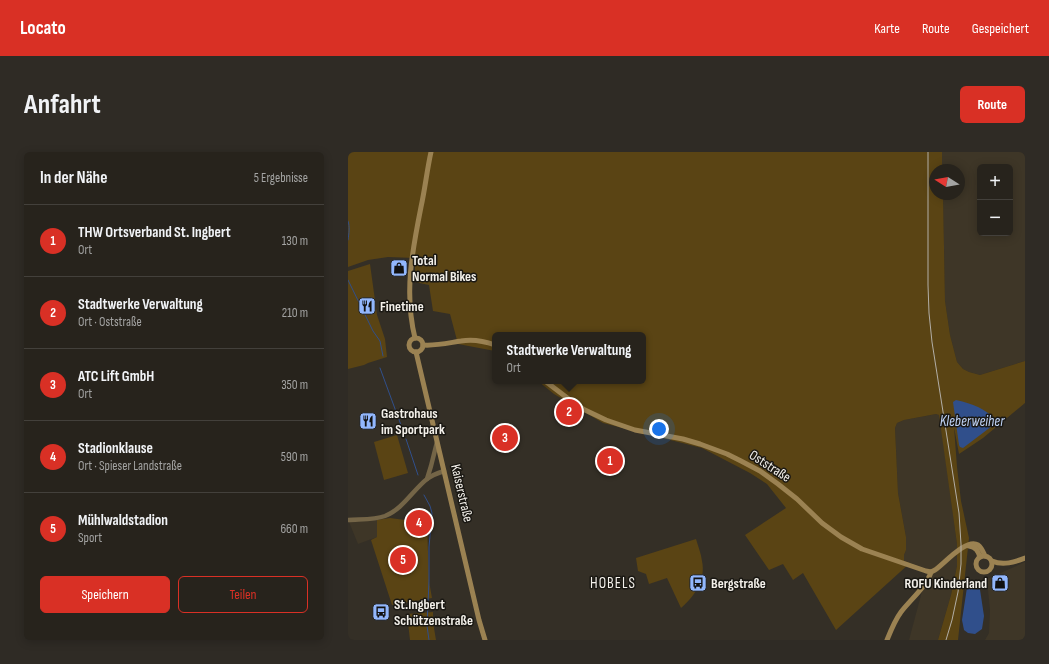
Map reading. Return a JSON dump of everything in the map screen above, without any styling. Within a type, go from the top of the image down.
[{"type":"main road","points":[[415,338],[411,324],[409,305],[410,269],[431,152]]},
{"type":"main road","points":[[415,338],[421,340],[423,345]]},
{"type":"main road","points":[[415,338],[411,340],[409,346],[411,350],[416,352],[421,350],[423,345]]},
{"type":"main road","points":[[423,345],[435,345],[462,340],[482,341],[492,344]]},
{"type":"main road","name":"Kaiserstraße","points":[[416,352],[485,640]]},
{"type":"main road","name":"Oststraße","points":[[549,384],[585,410],[606,420],[636,430],[676,437],[723,452],[764,474],[778,484],[822,523],[841,537],[862,549],[919,570],[930,572]]},
{"type":"main road","points":[[886,640],[898,616],[925,584],[929,578],[930,572],[938,568],[959,549],[967,546],[974,546],[982,557]]},
{"type":"main road","points":[[982,557],[990,558],[992,561],[998,563],[1007,563],[1025,559],[1014,565],[992,568],[990,571],[985,573],[979,571],[976,566],[978,559],[982,557]]},
{"type":"main road","points":[[992,561],[992,568]]},
{"type":"street","points":[[426,480],[437,440]]},
{"type":"street","points":[[348,520],[385,516],[401,505],[426,480],[434,474],[444,471]]},
{"type":"shaded area","points":[[348,152],[942,152],[942,164],[929,164],[929,200],[943,200],[945,301],[950,335],[957,362],[963,369],[980,375],[1025,361],[1025,403],[983,438],[959,454],[954,427],[961,501],[969,538],[958,640],[938,640],[951,595],[957,566],[957,544],[939,415],[936,414],[904,420],[897,423],[895,428],[898,493],[906,537],[904,561],[910,563],[836,630],[803,573],[793,580],[783,564],[769,570],[745,535],[786,508],[767,484],[750,473],[702,448],[603,423],[554,394],[542,384],[646,384],[646,332],[492,332],[492,350],[458,344],[450,314],[433,311],[429,285],[415,282],[415,258],[388,257],[368,260],[348,267]]},
{"type":"shaded area","points":[[942,152],[1025,152],[1025,361],[980,375],[963,369],[957,362],[950,335],[945,301],[943,200],[965,200],[965,164],[942,164]]},
{"type":"shaded area","points":[[370,264],[377,315],[385,339],[387,357],[348,369],[348,271]]},
{"type":"shaded area","points":[[936,414],[939,415],[940,418],[957,544],[957,566],[951,595],[938,640],[909,640],[928,569],[904,561],[906,537],[898,493],[895,428],[897,423],[904,420]]},
{"type":"shaded area","points":[[397,435],[408,473],[384,480],[374,442]]},
{"type":"shaded area","points":[[390,518],[427,523],[429,581],[432,598],[392,605],[371,540],[377,537],[377,520]]},
{"type":"shaded area","points":[[377,520],[377,537],[358,544],[349,522]]},
{"type":"shaded area","points":[[696,539],[702,558],[703,568],[701,581],[695,593],[681,608],[667,578],[649,584],[646,574],[638,571],[636,558]]},
{"type":"shaded area","points":[[1025,562],[1025,640],[985,640],[989,633],[990,610],[987,579]]},
{"type":"shaded area","points":[[433,612],[436,640],[410,640],[407,614]]},
{"type":"water","name":"Kleberweiher","points":[[956,400],[978,407],[997,420],[996,423],[963,448],[959,445],[953,402]]},
{"type":"water","points":[[968,581],[979,583],[984,616],[982,629],[975,634],[968,633],[964,630],[962,620]]},
{"type":"waterway","points":[[348,221],[348,240]]},
{"type":"waterway","points":[[348,280],[373,331],[380,341],[383,356]]},
{"type":"waterway","points":[[380,368],[405,436]]},
{"type":"waterway","points":[[406,439],[418,475]]},
{"type":"waterway","points":[[424,495],[432,513],[429,547],[427,626],[429,640]]},
{"type":"railway","points":[[928,152],[929,313],[932,342],[959,513],[961,544],[961,564],[958,592],[946,640]]},
{"type":"place","name":"Total Normal Bikes","points":[[399,268]]},
{"type":"place","name":"Finetime","points":[[367,306]]},
{"type":"place","name":"Stadtwerke Verwaltung","points":[[569,412]]},
{"type":"place","name":"Gastrohaus im Sportpark","points":[[368,421]]},
{"type":"place","name":"ATC Lift GmbH","points":[[505,438]]},
{"type":"place","name":"THW Ortsverband St. Ingbert","points":[[610,461]]},
{"type":"place","name":"Stadionklause","points":[[419,523]]},
{"type":"place","name":"Mühlwaldstadion","points":[[403,560]]},
{"type":"place","name":"Bergstraße","points":[[698,583]]},
{"type":"place","name":"ROFU Kinderland","points":[[1000,583]]},
{"type":"place","name":"St.Ingbert Schützenstraße","points":[[381,612]]},
{"type":"district","name":"HOBELS","points":[[613,583]]}]
